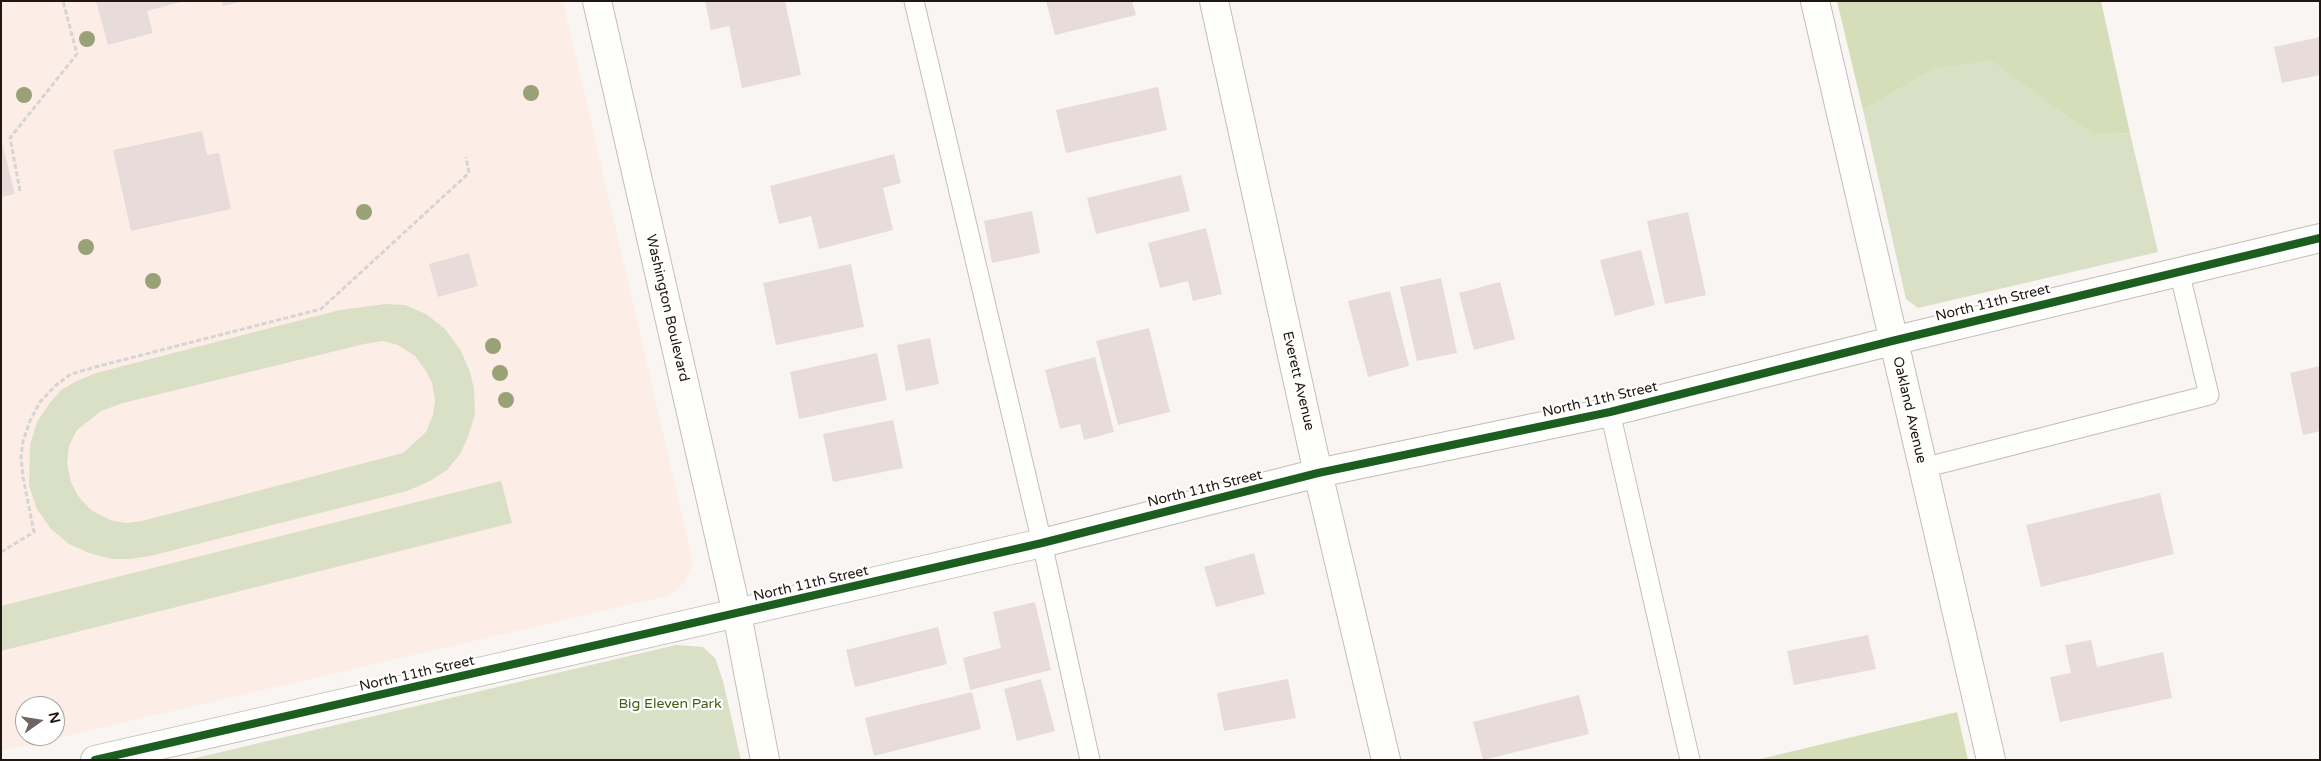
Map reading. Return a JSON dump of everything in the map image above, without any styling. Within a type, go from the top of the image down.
[{"type":"street","name":"Washington Boulevard","points":[[597,1],[737,614],[765,760]]},
{"type":"street","name":"Everett Avenue","points":[[1214,1],[1318,473],[1386,760]]},
{"type":"street","name":"Oakland Avenue","points":[[1815,1],[1892,340],[1991,760]]},
{"type":"street","name":"North 11th Street","points":[[95,760],[1042,543],[1318,473],[1610,412],[1892,340],[2320,238]]},
{"type":"street","name":"Washington Boulevard","points":[[737,614],[783,760]]},
{"type":"lane","points":[[914,1],[1042,543],[1090,760]]},
{"type":"lane","points":[[1922,468],[2209,395],[2179,271]]},
{"type":"lane","points":[[1610,412],[1690,760]]},
{"type":"path","points":[[20,191],[10,138],[77,54],[63,1]]},
{"type":"path","points":[[1,552],[34,532],[23,477],[21,457],[23,441],[30,421],[40,402],[54,386],[71,374],[321,309],[469,173],[466,157]]},
{"type":"shaded area","points":[[1,1],[563,1],[691,554],[692,565],[684,583],[669,595],[658,598],[65,736],[65,696],[15,696],[15,746],[22,746],[1,751]]},
{"type":"green space","points":[[1837,1],[2101,1],[2130,133],[2093,135],[1991,60],[1934,69],[1863,110]]},
{"type":"green space","points":[[1991,59],[2093,135],[2130,133],[2158,252],[1918,308],[1906,299],[1863,110],[1934,69]]},
{"type":"green space","points":[[385,304],[405,305],[426,314],[445,329],[461,351],[470,372],[474,389],[475,414],[468,437],[460,454],[447,470],[430,481],[407,491],[150,556],[130,559],[112,559],[89,553],[69,544],[51,529],[37,509],[29,486],[30,445],[37,422],[61,390],[96,373],[340,310]],"holes":[[[383,341],[398,345],[415,356],[426,371],[432,383],[435,400],[433,415],[426,432],[403,453],[142,521],[126,523],[110,520],[91,510],[78,496],[71,482],[67,464],[69,446],[77,430],[101,411],[123,403],[364,344]]]},
{"type":"green space","points":[[501,481],[512,523],[1,651],[1,606]]},
{"type":"green space","name":"Big Eleven Park","points":[[676,645],[703,647],[715,658],[723,681],[741,760],[187,760]]},
{"type":"green space","points":[[1957,712],[1968,760],[1756,760]]},
{"type":"building","points":[[96,1],[181,2],[147,11],[153,33],[108,45]]},
{"type":"building","points":[[222,1],[240,1],[240,2],[223,6]]},
{"type":"building","points":[[705,1],[785,1],[801,75],[742,88],[729,26],[711,30]]},
{"type":"building","points":[[1046,1],[1132,1],[1136,15],[1055,35]]},
{"type":"building","points":[[2320,37],[2320,75],[2282,83],[2274,47]]},
{"type":"building","points":[[1158,87],[1167,130],[1066,153],[1056,110]]},
{"type":"building","points":[[202,131],[207,155],[219,153],[231,209],[131,231],[113,150]]},
{"type":"building","points":[[1,139],[15,194],[1,197]]},
{"type":"building","points":[[894,154],[901,183],[883,188],[893,230],[819,249],[811,216],[779,224],[770,186]]},
{"type":"building","points":[[1181,175],[1190,211],[1096,234],[1087,198]]},
{"type":"building","points":[[1032,211],[1040,253],[992,263],[984,221]]},
{"type":"building","points":[[1688,212],[1706,295],[1665,304],[1647,221]]},
{"type":"building","points":[[1206,228],[1222,294],[1193,301],[1188,281],[1160,288],[1148,243]]},
{"type":"building","points":[[1641,250],[1655,305],[1615,316],[1600,260]]},
{"type":"building","points":[[469,253],[478,286],[438,297],[429,264]]},
{"type":"building","points":[[851,264],[864,327],[776,345],[763,283]]},
{"type":"building","points":[[1441,278],[1457,353],[1417,361],[1400,287]]},
{"type":"building","points":[[1500,282],[1515,339],[1474,350],[1459,293]]},
{"type":"building","points":[[1390,291],[1409,366],[1368,377],[1348,301]]},
{"type":"building","points":[[1149,328],[1170,412],[1118,425],[1096,341]]},
{"type":"building","points":[[930,338],[939,384],[906,391],[897,345]]},
{"type":"building","points":[[877,353],[887,400],[799,419],[790,372]]},
{"type":"building","points":[[1095,357],[1114,432],[1084,440],[1080,424],[1060,429],[1045,370]]},
{"type":"building","points":[[2320,366],[2320,431],[2303,435],[2290,373]]},
{"type":"building","points":[[893,420],[903,468],[833,482],[823,434]]},
{"type":"building","points":[[2160,493],[2174,554],[2041,587],[2026,525]]},
{"type":"building","points":[[1254,553],[1265,594],[1216,607],[1204,567]]},
{"type":"building","points":[[1035,602],[1051,670],[970,690],[963,658],[1001,648],[993,612]]},
{"type":"building","points":[[938,627],[947,664],[855,687],[846,650]]},
{"type":"building","points":[[1868,635],[1876,669],[1794,685],[1787,651]]},
{"type":"building","points":[[2091,640],[2097,667],[2163,652],[2172,698],[2060,722],[2050,677],[2071,673],[2065,645]]},
{"type":"building","points":[[1041,679],[1055,731],[1017,741],[1004,689]]},
{"type":"building","points":[[1288,679],[1296,718],[1224,731],[1217,693]]},
{"type":"building","points":[[972,692],[981,729],[874,756],[865,718]]},
{"type":"building","points":[[1579,695],[1589,734],[1483,760],[1473,722]]},
{"type":"cycle path","points":[[95,760],[1042,543],[1318,473],[1610,412],[1892,341],[2320,238]]}]
